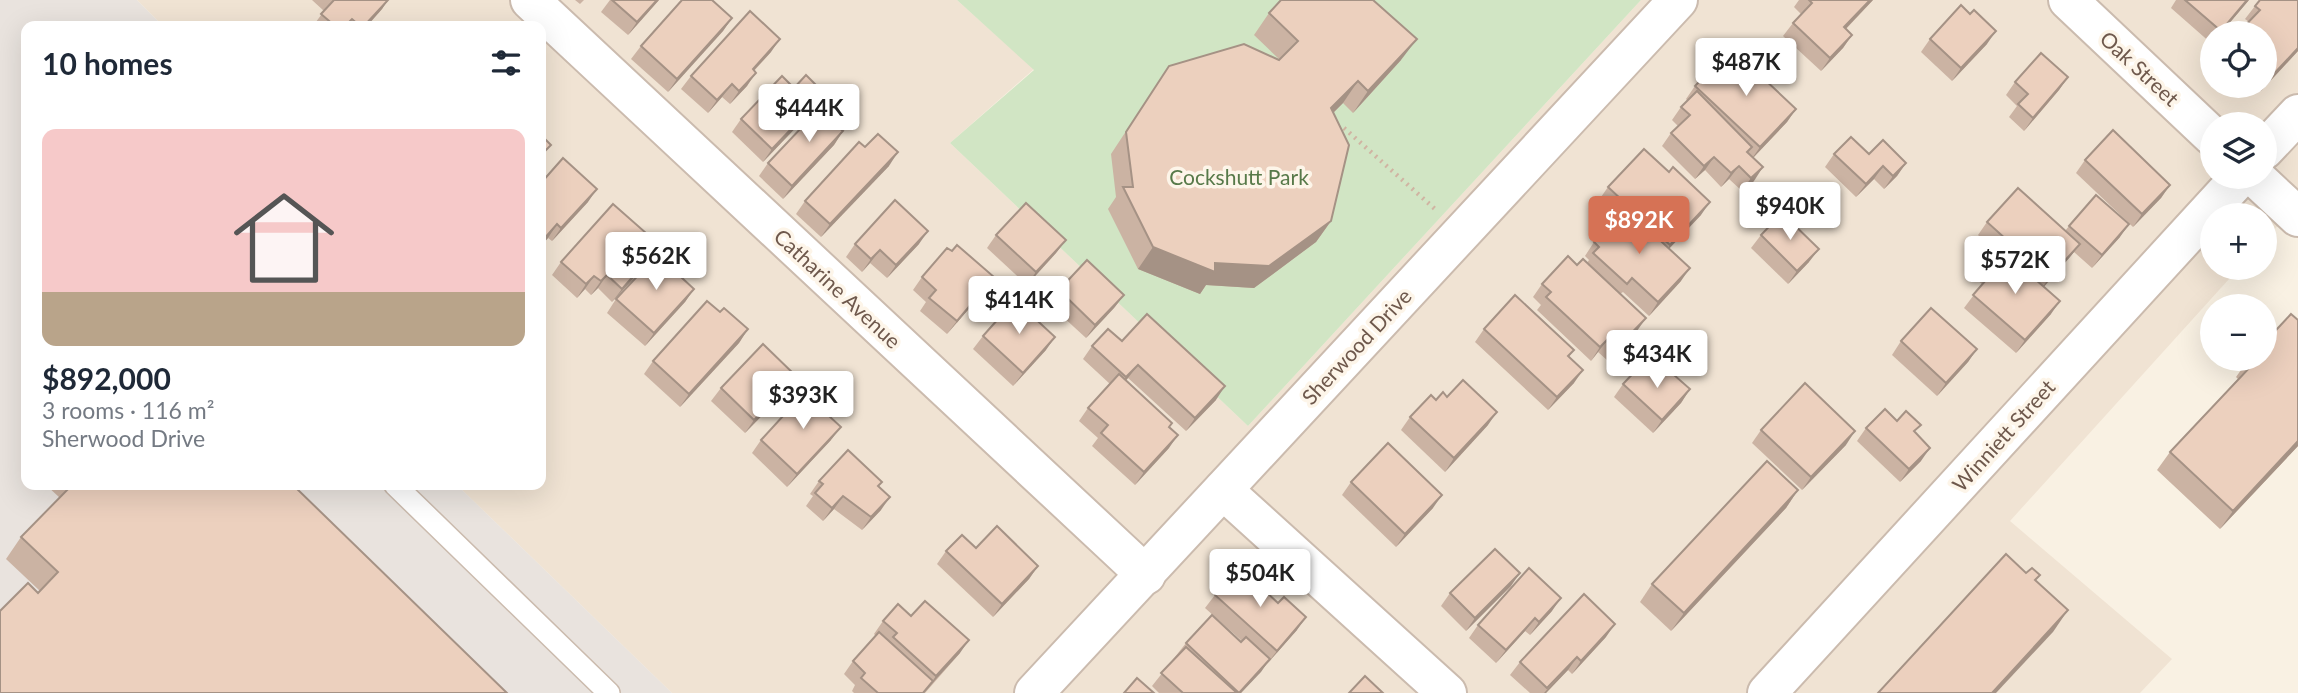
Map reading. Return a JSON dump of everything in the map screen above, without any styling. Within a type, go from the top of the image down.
[{"type":"street","name":"Catharine Avenue","points":[[530,0],[1146,575]]},
{"type":"street","name":"Sherwood Drive","points":[[1034,693],[1678,0]]},
{"type":"street","name":"Oak Street","points":[[2068,0],[2200,125]]},
{"type":"street","points":[[2277,136],[2298,114]]},
{"type":"street","name":"Winniett Street","points":[[1767,693],[2229,189]]},
{"type":"street","points":[[2268,189],[2298,217]]},
{"type":"street","points":[[1223,490],[1447,693]]},
{"type":"lane","points":[[400,490],[609,693]]},
{"type":"path","points":[[1344,128],[1461,233]]},
{"type":"shaded area","points":[[0,0],[137,0],[158,21],[21,21],[21,490],[462,490],[672,693],[0,693]]},
{"type":"shaded area","points":[[137,0],[957,0],[1034,69],[950,143],[1248,426],[1641,0],[2298,0],[2298,203],[2277,227],[2277,203],[2200,203],[2200,280],[2228,280],[2215,294],[2200,294],[2200,311],[2010,521],[2172,659],[2140,693],[672,693],[462,490],[546,490],[546,21],[158,21]]},
{"type":"green space","name":"Cockshutt Park","points":[[957,0],[1641,0],[1248,426],[950,143],[1034,70]]},
{"type":"building","points":[[334,0],[388,0],[369,21],[329,21],[321,14]]},
{"type":"building","points":[[612,0],[657,0],[637,22]]},
{"type":"building","points":[[682,0],[712,0],[732,18],[677,79],[641,46]]},
{"type":"building","points":[[1281,0],[1373,0],[1417,39],[1368,91],[1358,81],[1331,108],[1349,145],[1331,221],[1269,266],[1215,263],[1215,272],[1153,247],[1123,187],[1133,187],[1126,132],[1169,66],[1244,44],[1279,60],[1298,41],[1269,13]]},
{"type":"building","points":[[1809,0],[1870,0],[1844,27],[1852,35],[1830,58],[1793,23],[1812,3]]},
{"type":"building","points":[[2185,0],[2247,0],[2229,21],[2209,21]]},
{"type":"building","points":[[2260,0],[2298,0],[2298,48],[2277,70],[2277,21],[2249,21],[2260,10],[2255,6]]},
{"type":"building","points":[[1961,5],[1970,14],[1974,10],[1996,31],[1961,68],[1930,39]]},
{"type":"building","points":[[750,11],[780,39],[753,69],[756,73],[739,91],[732,84],[717,100],[691,76]]},
{"type":"building","points":[[1731,48],[1796,109],[1760,147],[1695,86]]},
{"type":"building","points":[[2041,53],[2068,77],[2033,118],[2018,104],[2028,94],[2015,82]]},
{"type":"building","points":[[806,75],[822,91],[811,102],[814,105],[772,149],[741,119],[782,76],[794,88]]},
{"type":"building","points":[[1697,91],[1752,147],[1747,152],[1763,167],[1751,178],[1739,166],[1731,173],[1714,157],[1704,166],[1671,133],[1690,115],[1681,107]]},
{"type":"building","points":[[834,102],[850,117],[839,128],[843,131],[792,186],[768,163],[819,109],[824,113]]},
{"type":"building","points":[[2113,130],[2170,185],[2142,214],[2085,160]]},
{"type":"building","points":[[878,134],[898,152],[830,224],[805,201],[859,142],[865,147]]},
{"type":"building","points":[[1851,137],[1869,154],[1883,140],[1906,163],[1893,176],[1883,166],[1866,184],[1834,154]]},
{"type":"building","points":[[1644,149],[1669,172],[1673,167],[1710,202],[1670,245],[1608,187]]},
{"type":"building","points":[[563,158],[597,189],[561,228],[557,224],[546,237],[546,177]]},
{"type":"building","points":[[2018,188],[2080,244],[2049,278],[1987,222]]},
{"type":"building","points":[[2096,195],[2129,224],[2102,255],[2069,226]]},
{"type":"building","points":[[895,200],[928,231],[896,265],[880,250],[871,259],[855,244]]},
{"type":"building","points":[[1026,203],[1066,240],[1036,272],[996,235]]},
{"type":"building","points":[[613,204],[646,233],[637,244],[651,256],[622,289],[607,275],[601,281],[594,276],[586,284],[561,262]]},
{"type":"building","points":[[1625,208],[1690,268],[1658,302],[1632,278],[1627,284],[1593,253],[1599,247],[1594,242]]},
{"type":"building","points":[[1782,213],[1819,249],[1797,271],[1761,235]]},
{"type":"building","points":[[957,245],[994,277],[957,321],[929,298],[936,290],[922,277],[947,248],[952,251]]},
{"type":"building","points":[[2002,250],[2060,301],[2025,340],[1973,295],[1993,272],[1986,267]]},
{"type":"building","points":[[661,251],[686,273],[681,277],[694,289],[654,333],[616,299]]},
{"type":"building","points":[[1568,256],[1577,265],[1583,259],[1646,318],[1617,348],[1608,339],[1600,347],[1546,297],[1551,292],[1542,284]]},
{"type":"building","points":[[1087,260],[1124,295],[1095,325],[1059,290]]},
{"type":"building","points":[[1515,295],[1574,350],[1568,356],[1583,370],[1557,397],[1484,329]]},
{"type":"building","points":[[1015,300],[1055,337],[1023,373],[983,336]]},
{"type":"building","points":[[707,301],[720,312],[724,308],[748,329],[689,394],[653,361]]},
{"type":"building","points":[[1931,308],[1977,349],[1946,383],[1901,341]]},
{"type":"building","points":[[1147,314],[1225,386],[1195,418],[1138,365],[1126,377],[1092,346],[1108,329],[1122,341]]},
{"type":"building","points":[[2291,314],[2298,320],[2298,441],[2233,511],[2170,452],[2246,371],[2277,371],[2277,329]]},
{"type":"building","points":[[763,344],[797,377],[754,420],[721,388]]},
{"type":"building","points":[[1642,364],[1656,376],[1665,367],[1690,389],[1662,420],[1623,384]]},
{"type":"building","points":[[1119,374],[1172,423],[1169,427],[1178,435],[1144,472],[1101,433],[1108,425],[1088,408]]},
{"type":"building","points":[[1463,380],[1497,412],[1454,458],[1410,417],[1431,395],[1436,400],[1443,392],[1447,397]]},
{"type":"building","points":[[1805,383],[1855,431],[1811,477],[1761,430]]},
{"type":"building","points":[[805,392],[816,402],[825,393],[838,406],[829,416],[841,427],[797,474],[761,440]]},
{"type":"building","points":[[1885,409],[1897,421],[1906,411],[1921,425],[1914,431],[1930,448],[1909,469],[1866,428]]},
{"type":"building","points":[[1388,443],[1442,495],[1405,534],[1351,482]]},
{"type":"building","points":[[848,450],[882,482],[878,486],[890,497],[871,517],[843,496],[832,508],[815,493],[823,484],[819,481]]},
{"type":"building","points":[[1767,461],[1798,490],[1684,613],[1652,584]]},
{"type":"building","points":[[67,490],[298,490],[507,693],[0,693],[0,611],[28,583],[38,593],[58,572],[21,537]]},
{"type":"building","points":[[997,526],[1038,566],[1002,604],[946,551],[962,535],[976,548]]},
{"type":"building","points":[[1495,549],[1520,573],[1475,618],[1450,593]]},
{"type":"building","points":[[2006,554],[2026,573],[2032,568],[2040,575],[2035,580],[2068,610],[1992,693],[1878,693]]},
{"type":"building","points":[[1239,567],[1278,603],[1284,597],[1306,617],[1277,651],[1215,595]]},
{"type":"building","points":[[1529,568],[1561,598],[1539,622],[1535,618],[1506,650],[1478,625]]},
{"type":"building","points":[[1584,594],[1615,624],[1581,661],[1577,657],[1547,688],[1520,662]]},
{"type":"building","points":[[925,601],[969,640],[936,676],[893,637],[897,633],[883,621],[898,604],[911,616]]},
{"type":"building","points":[[1212,615],[1241,642],[1246,637],[1270,659],[1239,693],[1186,643]]},
{"type":"building","points":[[879,632],[933,681],[923,693],[878,693],[861,678],[865,673],[853,661]]},
{"type":"building","points":[[1186,647],[1237,693],[1183,693],[1161,673]]},
{"type":"building","points":[[1365,676],[1383,693],[1349,693]]},
{"type":"building","points":[[1137,678],[1154,693],[1124,693]]}]
